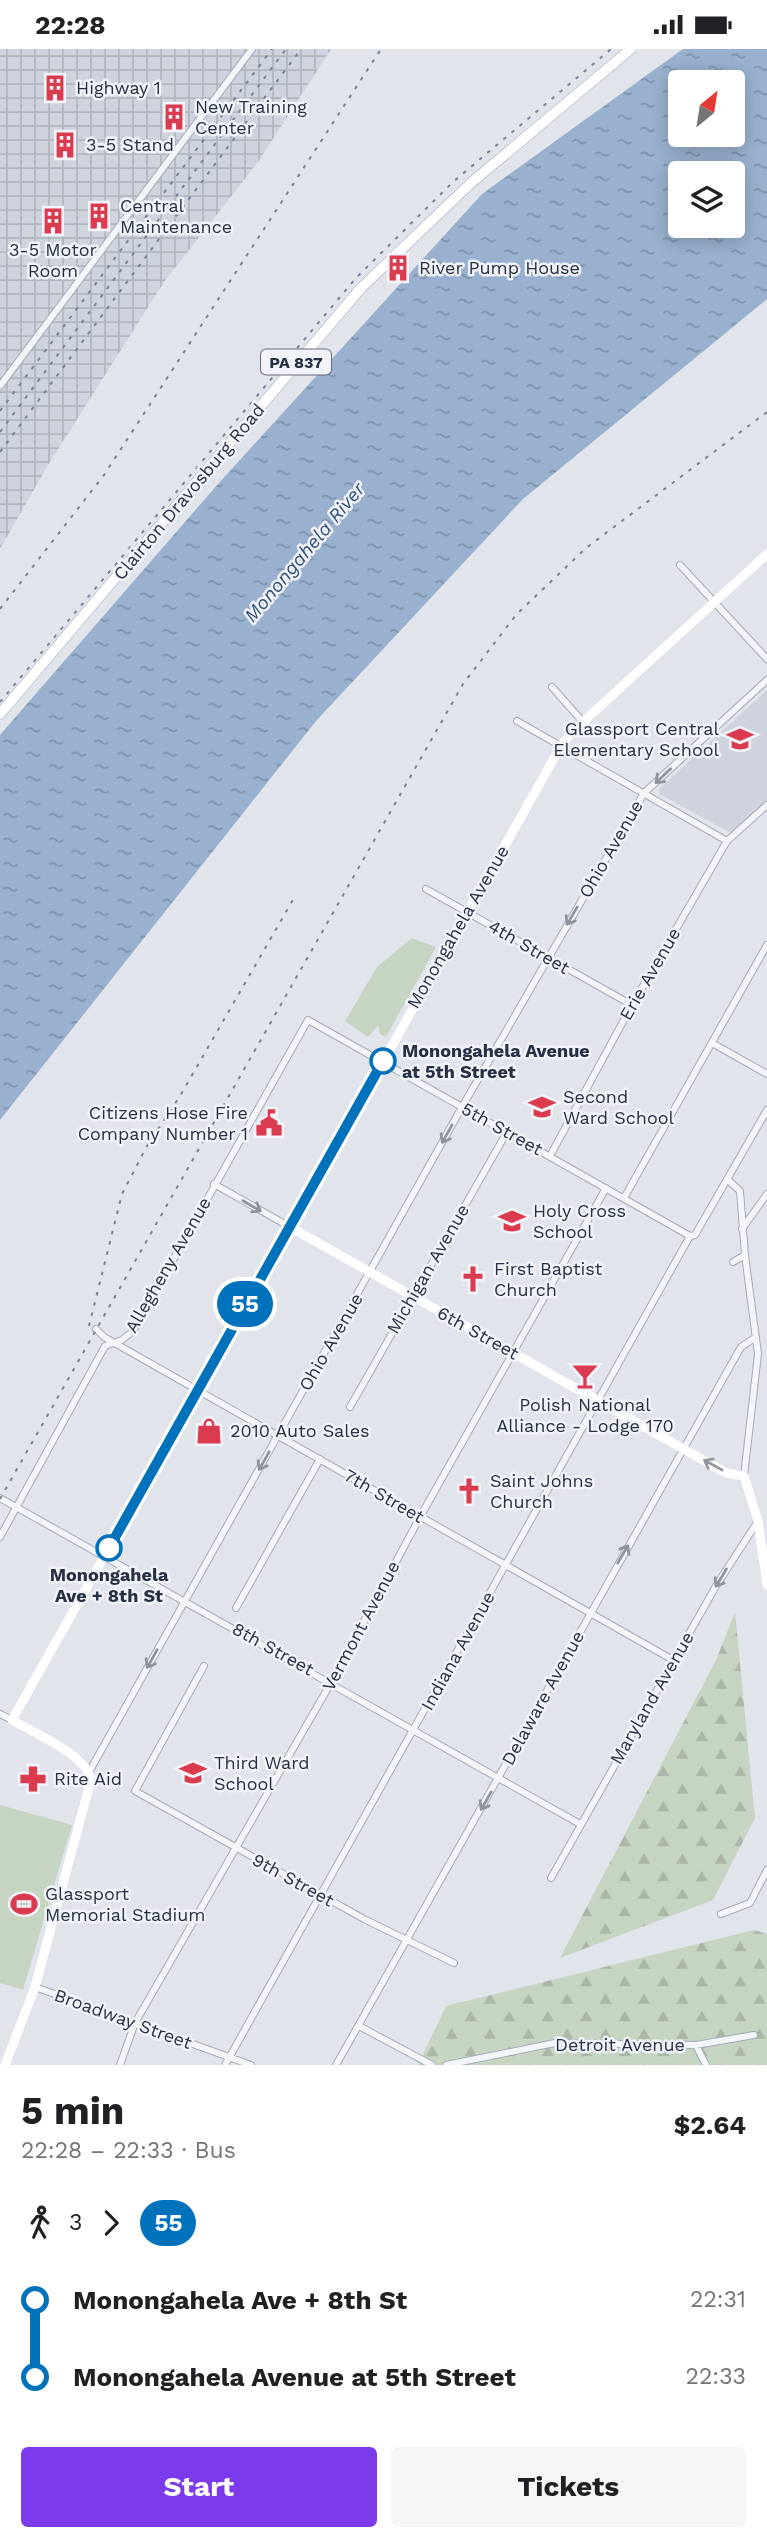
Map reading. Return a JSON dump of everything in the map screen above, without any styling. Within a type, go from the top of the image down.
[{"type":"main road","name":"Clairton Dravosburg Road","points":[[0,714],[361,288],[463,189],[631,49]]},
{"type":"main road","name":"Monongahela Avenue","points":[[12,1720],[196,1389],[561,746],[583,722],[767,554]]},
{"type":"main road","name":"6th Street","points":[[290,1227],[726,1473],[744,1476]]},
{"type":"main road","points":[[744,1476],[758,1521],[767,1585]]},
{"type":"main road","points":[[12,1720],[74,1756],[89,1772]]},
{"type":"main road","name":"Ohio Avenue","points":[[5,2065],[35,1987],[87,1800],[89,1772]]},
{"type":"street","points":[[0,386],[252,49]]},
{"type":"street","points":[[680,565],[767,659]]},
{"type":"street","name":"Ohio Avenue","points":[[89,1772],[462,1107],[643,793],[767,680]]},
{"type":"street","points":[[552,687],[583,722]]},
{"type":"street","points":[[517,721],[727,841]]},
{"type":"street","name":"Erie Avenue","points":[[550,1156],[632,1005],[727,841],[767,806]]},
{"type":"street","name":"4th Street","points":[[426,889],[632,1005]]},
{"type":"street","points":[[624,1198],[767,945]]},
{"type":"street","name":"5th Street","points":[[308,1020],[693,1235]]},
{"type":"street","name":"Allegheny Avenue","points":[[0,1537],[105,1346],[122,1341],[133,1331],[308,1020]]},
{"type":"street","points":[[712,1043],[767,1074]]},
{"type":"street","name":"Indiana Avenue","points":[[225,2065],[597,1401],[767,1110]]},
{"type":"street","name":"Michigan Avenue","points":[[350,1407],[507,1132]]},
{"type":"street","points":[[727,1179],[740,1191],[742,1229],[758,1354],[744,1476]]},
{"type":"street","name":"6th Street","points":[[214,1184],[290,1227]]},
{"type":"street","name":"Vermont Avenue","points":[[120,2065],[135,2023],[234,1846],[332,1681],[420,1517],[606,1188]]},
{"type":"street","points":[[742,1229],[767,1194]]},
{"type":"street","points":[[733,1262],[745,1255]]},
{"type":"street","name":"7th Street","points":[[96,1329],[113,1343],[673,1660]]},
{"type":"street","name":"Delaware Avenue","points":[[337,2065],[741,1347],[756,1337]]},
{"type":"street","points":[[236,1608],[320,1459]]},
{"type":"street","name":"8th Street","points":[[0,1497],[332,1681],[580,1824]]},
{"type":"street","name":"Maryland Avenue","points":[[551,1878],[673,1660],[758,1521]]},
{"type":"street","name":"9th Street","points":[[204,1666],[135,1791],[405,1941],[454,1963]]},
{"type":"street","points":[[0,1714],[12,1720]]},
{"type":"street","points":[[722,1914],[750,1903],[767,1870]]},
{"type":"street","name":"Broadway Street","points":[[35,1987],[251,2065]]},
{"type":"street","points":[[359,2026],[432,2065]]},
{"type":"street","name":"Detroit Avenue","points":[[446,2065],[555,2043],[696,2045],[754,2035]]},
{"type":"street","points":[[696,2045],[706,2065]]},
{"type":"shaded area","points":[[0,49],[331,49],[258,162],[164,282],[48,465],[0,549]]},
{"type":"shaded area","name":"Glassport Central Elementary School","points":[[767,690],[767,801],[731,833],[659,794],[660,788]]},
{"type":"green space","points":[[412,938],[436,947],[386,1037],[380,1034],[378,1026],[368,1037],[345,1021],[377,967]]},
{"type":"green space","points":[[735,1612],[755,1818],[713,1900],[560,1958],[716,1660]]},
{"type":"green space","name":"Glassport Memorial Stadium","points":[[0,1805],[72,1825],[23,1990],[0,1983]]},
{"type":"green space","points":[[754,1930],[767,1934],[767,2065],[418,2065],[446,2006]]},
{"type":"water","name":"Monongahela River","points":[[683,49],[767,49],[767,299],[523,499],[316,721],[0,1120],[0,735],[218,484],[482,194]]},
{"type":"railway","points":[[0,411],[272,49]]},
{"type":"railway","points":[[0,432],[286,49]]},
{"type":"railway","points":[[0,452],[301,49]]},
{"type":"railway","points":[[0,609],[104,475],[381,49]]},
{"type":"railway","points":[[0,702],[356,278],[453,182],[611,49]]},
{"type":"railway","points":[[0,1499],[463,684],[516,615],[586,548],[767,412]]},
{"type":"railway","points":[[89,1326],[122,1194],[147,1146],[180,1096],[294,898]]},
{"type":"bus line","name":"55","points":[[109,1548],[196,1389],[383,1061]]},
{"type":"place","name":"Highway 1","points":[[55,88]]},
{"type":"place","name":"New Training Center","points":[[174,117]]},
{"type":"place","name":"3-5 Stand","points":[[65,145]]},
{"type":"place","name":"Central Maintenance","points":[[99,216]]},
{"type":"place","name":"3-5 Motor Room","points":[[53,221]]},
{"type":"place","name":"River Pump House","points":[[398,268]]},
{"type":"place","name":"Glassport Central Elementary School","points":[[740,739]]},
{"type":"place","name":"Monongahela Avenue at 5th Street","points":[[383,1061]]},
{"type":"place","name":"Second Ward School","points":[[542,1107]]},
{"type":"place","name":"Citizens Hose Fire Company Number 1","points":[[269,1123]]},
{"type":"place","name":"Holy Cross School","points":[[512,1221]]},
{"type":"place","name":"First Baptist Church","points":[[473,1279]]},
{"type":"place","name":"Polish National Alliance - Lodge 170","points":[[585,1376]]},
{"type":"place","name":"2010 Auto Sales","points":[[209,1431]]},
{"type":"place","name":"Saint Johns Church","points":[[469,1491]]},
{"type":"place","name":"Monongahela Ave + 8th St","points":[[109,1548]]},
{"type":"place","name":"Third Ward School","points":[[193,1773]]},
{"type":"place","name":"Rite Aid","points":[[33,1779]]},
{"type":"place","name":"Glassport Memorial Stadium","points":[[24,1904]]}]
